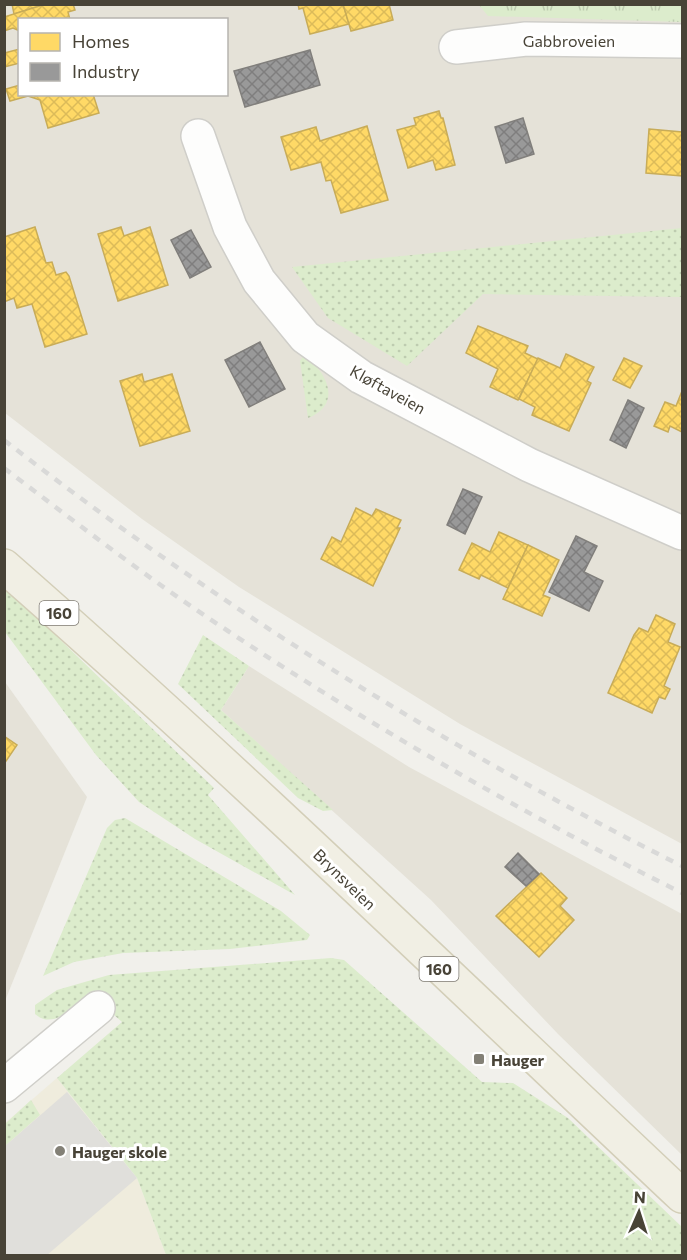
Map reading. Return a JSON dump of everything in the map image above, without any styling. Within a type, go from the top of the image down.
[{"type":"main road","name":"Brynsveien","points":[[4,566],[113,661],[682,1196]]},
{"type":"street","name":"Gabbroveien","points":[[456,47],[526,39],[682,41]]},
{"type":"street","name":"Kløftaveien","points":[[198,136],[230,227],[259,281],[304,337],[361,377],[519,459],[682,533]]},
{"type":"street","points":[[4,1086],[98,1008]]},
{"type":"shaded area","points":[[4,5],[682,5],[682,844],[460,724],[239,587],[142,519],[5,413]]},
{"type":"shaded area","points":[[249,666],[409,767],[682,914],[682,1155],[558,1034],[431,900],[221,710]]},
{"type":"shaded area","points":[[5,682],[87,797],[5,1001]]},
{"type":"shaded area","name":"Hauger skole","points":[[57,1078],[137,1178],[166,1255],[5,1255],[4,1124]]},
{"type":"shaded area","name":"Hauger skole","points":[[67,1092],[137,1178],[47,1255],[5,1255],[5,1146]]},
{"type":"green space","points":[[479,5],[682,5],[682,22],[488,16]]},
{"type":"green space","points":[[682,228],[682,297],[483,294],[407,366],[328,318],[292,267]]},
{"type":"green space","points":[[304,355],[319,370],[328,388],[325,405],[319,412],[308,418],[300,361]]},
{"type":"green space","points":[[5,590],[50,630],[214,788],[208,795],[295,895],[195,839],[139,802],[96,755],[5,632]]},
{"type":"green space","points":[[203,635],[249,666],[221,710],[333,810],[323,811],[298,798],[178,684]]},
{"type":"green space","points":[[125,818],[281,911],[310,935],[307,940],[230,949],[123,953],[74,962],[43,976],[107,828],[115,820]]},
{"type":"green space","points":[[331,958],[344,960],[482,1082],[513,1083],[568,1118],[682,1227],[682,1255],[166,1255],[137,1178],[57,1078],[122,1022],[89,993],[64,1014],[49,1020],[35,1014],[35,1005],[57,990],[109,975]]},
{"type":"green space","points":[[31,1100],[40,1115],[5,1146],[5,1124]]},
{"type":"building: Homes","points":[[12,4],[46,4],[14,14]]},
{"type":"building: Homes","points":[[46,4],[73,4],[75,10],[68,12],[70,18],[18,18],[18,30],[13,28],[4,31],[4,17]]},
{"type":"building: Homes","points":[[298,4],[343,4],[349,24],[310,34],[303,8],[299,9]]},
{"type":"building: Homes","points":[[343,4],[389,4],[393,20],[351,31]]},
{"type":"building: Homes","points":[[18,50],[18,64],[4,67],[4,53]]},
{"type":"building: Homes","points":[[18,86],[18,96],[28,96],[10,101],[6,89]]},
{"type":"building: Homes","points":[[28,96],[94,96],[99,113],[48,128],[40,100]]},
{"type":"building: Homes","points":[[439,111],[443,118],[455,165],[436,170],[433,160],[408,168],[397,130],[416,125],[414,118]]},
{"type":"building: Homes","points":[[367,126],[388,200],[341,213],[331,180],[326,181],[321,162],[291,170],[281,137],[316,127],[320,141]]},
{"type":"building: Homes","points":[[649,129],[682,132],[682,176],[646,173]]},
{"type":"building: Homes","points":[[35,227],[46,263],[52,262],[56,275],[66,272],[69,276],[87,334],[45,347],[32,304],[17,308],[14,298],[4,302],[4,237]]},
{"type":"building: Homes","points":[[121,227],[124,236],[150,227],[168,285],[118,301],[98,234]]},
{"type":"building: Homes","points":[[478,326],[528,346],[525,353],[538,359],[518,400],[490,387],[498,369],[466,353]]},
{"type":"building: Homes","points":[[566,354],[594,367],[587,381],[591,383],[569,431],[532,415],[535,407],[519,399],[538,358],[560,368]]},
{"type":"building: Homes","points":[[624,358],[642,366],[630,388],[613,380]]},
{"type":"building: Homes","points":[[142,374],[144,382],[172,374],[190,431],[140,446],[120,381]]},
{"type":"building: Homes","points":[[682,391],[682,432],[670,426],[668,432],[654,426],[665,402],[676,406]]},
{"type":"building: Homes","points":[[356,508],[372,516],[376,509],[401,520],[397,528],[400,528],[373,586],[321,559],[332,537],[341,542]]},
{"type":"building: Homes","points":[[499,532],[528,545],[508,588],[481,575],[479,579],[459,570],[472,543],[490,552]]},
{"type":"building: Homes","points":[[528,545],[559,560],[543,595],[550,598],[542,616],[503,599]]},
{"type":"building: Homes","points":[[656,615],[675,624],[668,642],[680,647],[664,686],[670,689],[665,699],[659,697],[652,713],[608,693],[634,635],[639,628],[648,632]]},
{"type":"building: Homes","points":[[4,736],[17,745],[4,764]]},
{"type":"building: Homes","points":[[541,873],[567,898],[560,906],[574,920],[539,957],[496,916]]},
{"type":"building: Industry","points":[[310,50],[320,85],[245,107],[234,71]]},
{"type":"building: Industry","points":[[523,118],[534,154],[506,163],[495,127]]},
{"type":"building: Industry","points":[[191,230],[211,267],[190,278],[171,240]]},
{"type":"building: Industry","points":[[260,342],[285,389],[249,407],[225,360]]},
{"type":"building: Industry","points":[[628,400],[644,408],[626,448],[610,440]]},
{"type":"building: Industry","points":[[463,489],[482,497],[465,534],[447,525]]},
{"type":"building: Industry","points":[[576,536],[597,546],[584,572],[603,581],[589,611],[549,592]]},
{"type":"building: Industry","points":[[518,853],[539,874],[526,886],[505,867]]},
{"type":"railway","points":[[4,440],[84,501],[166,559],[333,670],[505,772],[682,866]]},
{"type":"railway","points":[[4,468],[171,592],[283,667],[451,769],[566,833],[682,893]]},
{"type":"place","name":"Hauger","points":[[479,1059]]},
{"type":"place","name":"Hauger skole","points":[[60,1151]]}]
